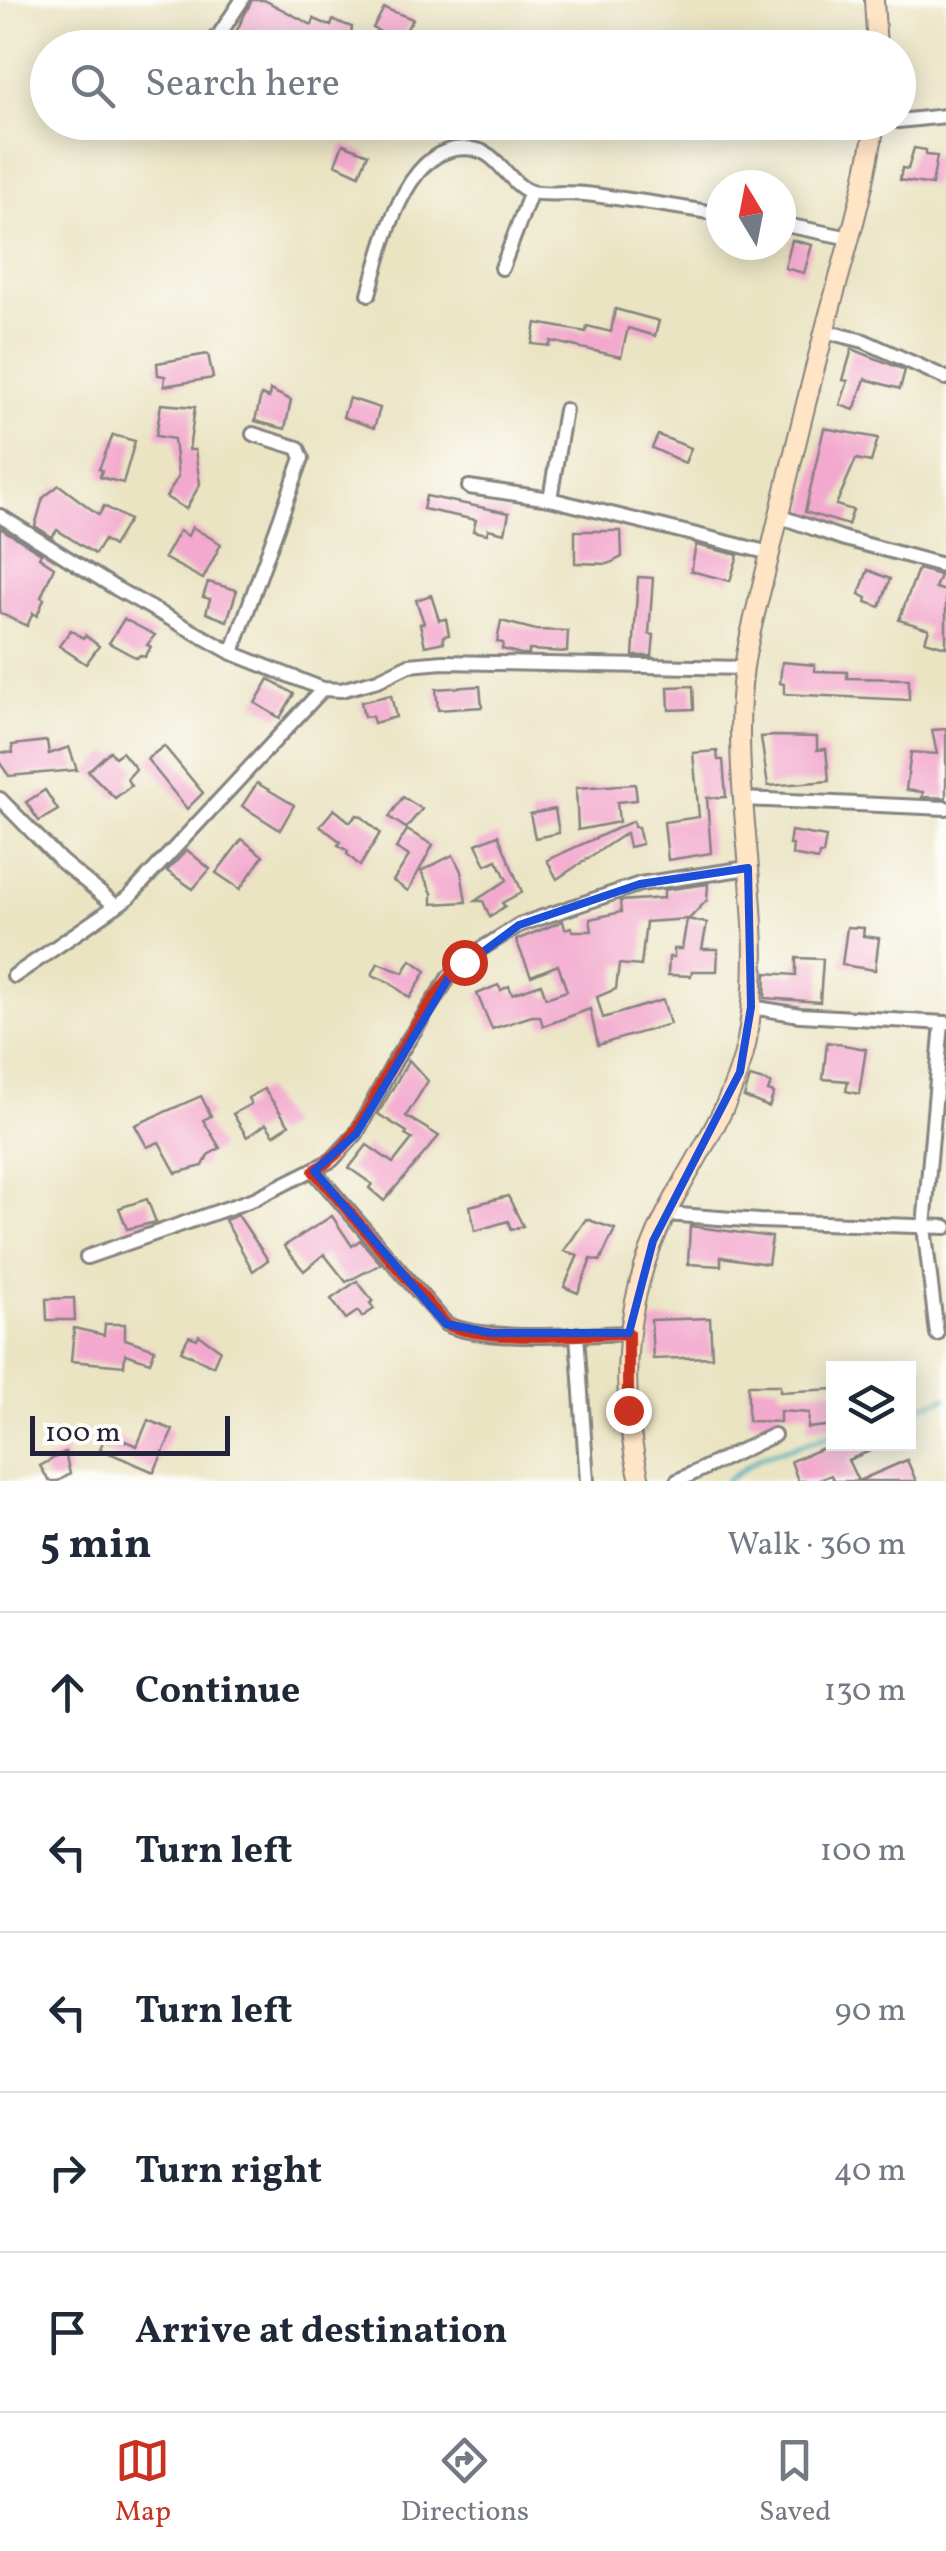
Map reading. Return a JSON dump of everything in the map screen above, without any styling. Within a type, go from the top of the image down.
[{"type":"street","points":[[222,30],[242,0]]},
{"type":"street","points":[[874,0],[876,30]]},
{"type":"street","points":[[916,119],[946,116]]},
{"type":"street","points":[[640,1481],[628,1410],[628,1333],[645,1265],[666,1214],[730,1098],[740,1072],[752,1007],[753,943],[740,717],[744,668],[872,140]]},
{"type":"street","points":[[368,294],[389,220],[418,174],[437,155],[476,149],[531,192],[582,193],[706,212]]},
{"type":"street","points":[[502,268],[531,192]]},
{"type":"street","points":[[796,227],[850,238]]},
{"type":"street","points":[[824,331],[864,341],[946,378]]},
{"type":"street","points":[[550,499],[564,410]]},
{"type":"street","points":[[232,653],[302,466],[298,448],[252,434]]},
{"type":"street","points":[[469,487],[550,499],[770,554]]},
{"type":"street","points":[[0,516],[102,580],[232,653],[323,689],[341,690],[378,680],[409,665],[443,662],[744,668]]},
{"type":"street","points":[[778,516],[946,566]]},
{"type":"street","points":[[14,976],[128,897],[323,689]]},
{"type":"street","points":[[0,799],[62,862],[116,906]]},
{"type":"street","points":[[744,799],[946,808]]},
{"type":"street","points":[[88,1257],[210,1217],[332,1160],[356,1134],[396,1059],[449,976],[481,949],[519,926],[640,884],[748,868]]},
{"type":"street","points":[[752,1007],[800,1015],[944,1023],[924,1226],[937,1334]]},
{"type":"street","points":[[314,1171],[446,1324],[458,1330],[490,1333],[628,1333]]},
{"type":"street","points":[[666,1214],[946,1227]]},
{"type":"street","points":[[576,1334],[587,1481]]},
{"type":"street","points":[[676,1481],[774,1435]]},
{"type":"highlighted area","points":[[748,868],[751,1007],[740,1072],[653,1241],[629,1333],[491,1333],[446,1324],[314,1171],[356,1134],[449,977],[519,925],[640,884]]},
{"type":"building","points":[[252,0],[264,0],[312,25],[314,19],[331,26],[333,20],[352,27],[352,30],[237,30]]},
{"type":"building","points":[[384,8],[413,19],[406,30],[373,28]]},
{"type":"building","points":[[343,144],[368,154],[359,175],[335,164]]},
{"type":"building","points":[[914,148],[937,156],[932,185],[900,180]]},
{"type":"building","points":[[796,241],[812,245],[804,273],[785,268],[787,260],[796,260]]},
{"type":"building","points":[[615,309],[659,321],[655,336],[628,328],[621,357],[551,341],[550,346],[532,344],[536,323],[586,332],[587,326],[611,332]]},
{"type":"building","points":[[852,349],[905,370],[900,389],[865,379],[854,410],[840,405]]},
{"type":"building","points":[[208,354],[213,378],[164,386],[165,376],[158,375],[157,363]]},
{"type":"building","points":[[270,390],[291,400],[285,429],[255,421],[261,395],[269,398]]},
{"type":"building","points":[[349,398],[380,408],[374,428],[343,417]]},
{"type":"building","points":[[161,404],[195,407],[189,450],[195,450],[200,484],[186,509],[166,497],[178,477],[174,439],[156,436]]},
{"type":"building","points":[[824,428],[878,438],[871,462],[856,459],[836,505],[853,510],[848,525],[805,512]]},
{"type":"building","points":[[113,435],[135,441],[123,483],[100,477],[99,469]]},
{"type":"building","points":[[658,435],[691,448],[685,463],[652,448]]},
{"type":"building","points":[[59,485],[99,515],[104,506],[129,520],[113,546],[104,540],[95,554],[57,530],[52,537],[35,526],[43,498]]},
{"type":"building","points":[[426,496],[509,513],[505,533],[473,531],[476,520],[423,509]]},
{"type":"building","points":[[192,527],[221,544],[203,579],[164,558],[179,531],[188,536]]},
{"type":"building","points":[[0,528],[41,553],[39,557],[54,567],[37,616],[33,613],[27,626],[0,613]]},
{"type":"building","points":[[575,531],[621,531],[622,557],[608,564],[575,563]]},
{"type":"building","points":[[696,545],[738,555],[730,581],[691,571]]},
{"type":"building","points":[[918,569],[940,575],[935,588],[946,591],[946,647],[925,641],[929,629],[899,620]]},
{"type":"building","points":[[868,570],[890,579],[880,607],[866,602],[867,598],[859,594]]},
{"type":"building","points":[[638,577],[653,578],[649,634],[654,635],[652,656],[633,656]]},
{"type":"building","points":[[208,582],[237,590],[227,621],[206,613],[210,599],[203,597]]},
{"type":"building","points":[[431,595],[439,620],[446,619],[449,635],[443,636],[444,642],[425,646],[420,624],[424,623],[416,600]]},
{"type":"building","points":[[124,619],[155,635],[147,645],[151,647],[145,657],[137,658],[109,643]]},
{"type":"building","points":[[501,621],[536,630],[568,631],[567,652],[529,650],[529,654],[521,654],[502,649],[503,643],[497,642]]},
{"type":"building","points":[[71,630],[99,646],[86,664],[59,646]]},
{"type":"building","points":[[782,662],[815,665],[815,671],[847,672],[847,678],[909,679],[909,700],[784,694],[784,684],[780,683]]},
{"type":"building","points":[[269,679],[294,694],[280,718],[255,703]]},
{"type":"building","points":[[480,686],[482,707],[438,710],[436,689]]},
{"type":"building","points":[[693,686],[694,709],[669,710],[668,687]]},
{"type":"building","points":[[391,695],[396,717],[374,723],[372,716],[364,717],[361,702]]},
{"type":"building","points":[[946,729],[946,798],[922,797],[923,792],[906,790],[911,752],[937,754],[932,730]]},
{"type":"building","points":[[761,737],[817,737],[817,750],[826,749],[829,781],[768,786]]},
{"type":"building","points":[[47,741],[49,754],[69,747],[77,770],[9,776],[0,763],[0,752],[13,753],[12,745]]},
{"type":"building","points":[[164,746],[203,793],[187,809],[147,759]]},
{"type":"building","points":[[110,751],[115,757],[122,752],[136,769],[127,779],[131,786],[115,798],[88,771]]},
{"type":"building","points":[[717,751],[718,760],[723,760],[726,797],[707,798],[711,853],[668,860],[664,822],[699,817],[693,753]]},
{"type":"building","points":[[257,783],[294,805],[280,830],[242,806]]},
{"type":"building","points":[[635,784],[637,800],[617,802],[619,822],[578,830],[576,788]]},
{"type":"building","points":[[45,790],[58,810],[39,821],[26,802]]},
{"type":"building","points":[[403,797],[422,809],[406,828],[389,817]]},
{"type":"building","points":[[334,809],[350,822],[361,816],[380,833],[360,866],[338,845],[341,842],[320,826]]},
{"type":"building","points":[[555,809],[559,833],[535,838],[530,814]]},
{"type":"building","points":[[633,821],[642,844],[629,847],[626,833],[557,879],[547,860]]},
{"type":"building","points":[[407,830],[433,845],[408,891],[393,881],[409,856],[396,848]]},
{"type":"building","points":[[791,831],[826,837],[818,860],[792,855]]},
{"type":"building","points":[[498,835],[522,892],[502,903],[505,906],[490,917],[483,901],[475,901],[507,880],[497,860],[486,865],[476,844]]},
{"type":"building","points":[[242,839],[263,856],[240,889],[216,873]]},
{"type":"building","points":[[187,850],[210,869],[193,889],[167,871]]},
{"type":"building","points":[[453,855],[461,871],[466,902],[432,904],[432,893],[421,871]]},
{"type":"building","points":[[708,884],[707,900],[689,919],[646,922],[641,966],[619,964],[616,989],[597,997],[603,1018],[663,1000],[670,1024],[598,1045],[590,1009],[543,1026],[540,1016],[532,1016],[492,1029],[477,994],[498,985],[501,990],[509,986],[512,994],[541,984],[546,998],[567,991],[558,965],[531,976],[516,940],[563,921],[565,929],[592,931],[590,919],[621,912],[620,901],[664,898],[664,890]]},
{"type":"building","points":[[687,919],[707,923],[702,949],[718,949],[717,971],[668,975],[669,957],[674,957],[674,949],[682,949]]},
{"type":"building","points":[[847,927],[864,928],[863,936],[879,938],[875,970],[842,965]]},
{"type":"building","points":[[796,958],[823,959],[820,1002],[765,998],[766,973],[796,975]]},
{"type":"building","points":[[411,960],[426,971],[410,998],[372,975],[378,963],[403,973]]},
{"type":"building","points":[[827,1042],[866,1049],[859,1094],[846,1091],[848,1081],[823,1079]]},
{"type":"building","points":[[409,1060],[428,1081],[406,1116],[439,1136],[384,1201],[369,1188],[372,1184],[349,1168],[367,1145],[393,1163],[412,1139],[378,1114]]},
{"type":"building","points":[[750,1077],[771,1083],[768,1091],[774,1093],[769,1107],[744,1097]]},
{"type":"building","points":[[264,1089],[289,1125],[274,1135],[266,1124],[247,1137],[233,1114],[251,1104],[248,1098]]},
{"type":"building","points":[[201,1096],[211,1116],[203,1120],[220,1148],[208,1155],[203,1166],[176,1173],[159,1142],[147,1147],[135,1125]]},
{"type":"building","points":[[508,1196],[523,1226],[511,1230],[508,1221],[475,1231],[470,1206]]},
{"type":"building","points":[[147,1199],[156,1222],[127,1229],[119,1208]]},
{"type":"building","points":[[238,1215],[268,1260],[253,1271],[225,1220]]},
{"type":"building","points":[[332,1216],[352,1246],[360,1240],[381,1264],[346,1282],[324,1254],[304,1271],[284,1246]]},
{"type":"building","points":[[586,1219],[615,1229],[600,1261],[591,1259],[578,1293],[564,1287],[578,1255],[564,1251]]},
{"type":"building","points":[[690,1226],[772,1237],[768,1264],[721,1257],[721,1266],[688,1264]]},
{"type":"building","points":[[357,1281],[373,1301],[370,1303],[374,1309],[362,1317],[358,1311],[346,1319],[331,1299]]},
{"type":"building","points":[[74,1298],[75,1320],[47,1320],[46,1299]]},
{"type":"building","points":[[710,1318],[712,1357],[653,1359],[651,1320]]},
{"type":"building","points":[[105,1324],[125,1324],[125,1339],[155,1349],[150,1362],[125,1354],[124,1366],[71,1361],[74,1328],[104,1335]]},
{"type":"building","points":[[199,1335],[220,1350],[213,1366],[181,1351],[189,1336],[197,1339]]},
{"type":"building","points":[[748,1385],[780,1385],[780,1392],[826,1389],[826,1426],[808,1428],[809,1413],[780,1411],[780,1422],[748,1421]]},
{"type":"building","points":[[148,1420],[173,1430],[154,1472],[100,1449],[106,1433],[137,1446]]},
{"type":"building","points":[[826,1447],[826,1451],[870,1451],[848,1460],[858,1481],[834,1481],[831,1475],[817,1481],[798,1481],[791,1461]]},
{"type":"building","points":[[65,1452],[70,1474],[49,1481],[40,1466]]},
{"type":"building","points":[[907,1460],[916,1481],[858,1481]]},
{"type":"waterway","points":[[916,1407],[946,1398]]},
{"type":"waterway","points":[[726,1481],[761,1457],[826,1437]]},
{"type":"route","points":[[464,962],[449,976],[396,1059],[356,1134],[332,1160],[314,1171],[446,1324],[458,1330],[490,1333],[628,1333],[628,1410]]}]
